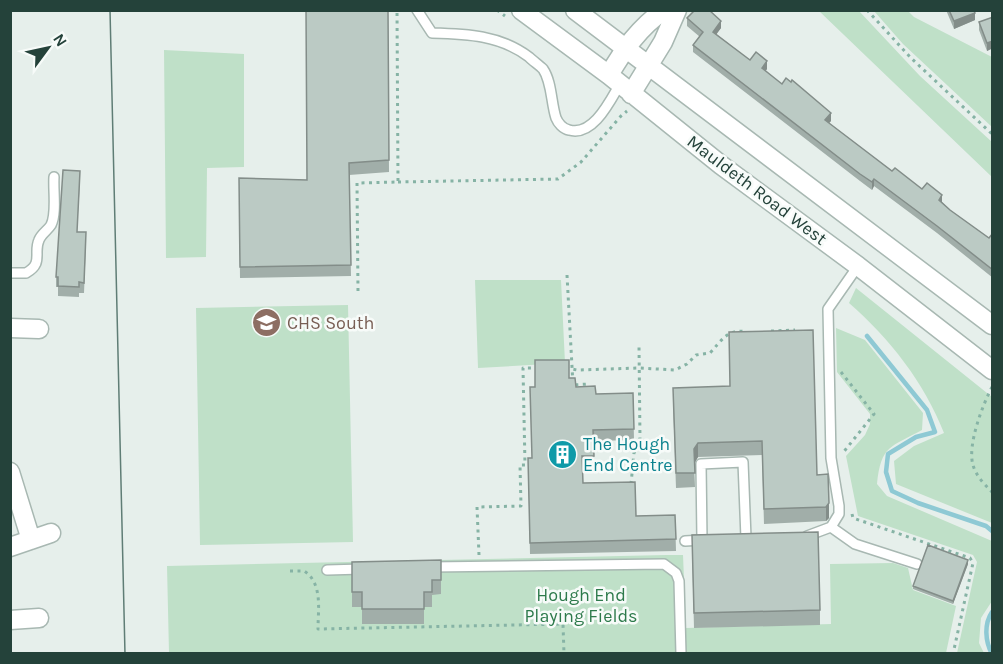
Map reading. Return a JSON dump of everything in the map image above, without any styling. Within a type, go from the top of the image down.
[{"type":"street","name":"Mauldeth Road West","points":[[575,10],[993,325]]},
{"type":"street","points":[[623,90],[624,47],[649,21],[664,10]]},
{"type":"street","points":[[623,90],[648,64],[663,42],[677,10]]},
{"type":"street","name":"Mauldeth Road West","points":[[523,11],[721,165],[993,370]]},
{"type":"street","points":[[10,328],[39,329]]},
{"type":"street","points":[[10,472],[31,540]]},
{"type":"street","points":[[10,547],[51,532]]},
{"type":"street","points":[[10,620],[39,618]]},
{"type":"lane","points":[[417,10],[432,33],[465,34],[496,39],[525,55],[542,68],[548,80],[557,121],[569,130],[581,131],[594,122],[623,90]]},
{"type":"lane","points":[[10,273],[26,273],[36,265],[38,241],[51,224],[53,217],[54,177]]},
{"type":"lane","points":[[797,537],[813,535],[831,527],[839,514],[831,458],[828,309],[858,266]]},
{"type":"lane","points":[[702,540],[700,464],[743,462],[751,538],[735,539]]},
{"type":"lane","points":[[831,527],[855,544],[918,564]]},
{"type":"lane","points":[[685,541],[713,540]]},
{"type":"lane","points":[[421,568],[664,564],[676,573],[679,581],[681,654]]},
{"type":"lane","points":[[327,570],[374,569]]},
{"type":"path","points":[[396,10],[398,182]]},
{"type":"path","points":[[867,10],[911,58],[993,134]]},
{"type":"path","points":[[358,291],[357,183],[558,179],[581,162],[621,116],[623,90]]},
{"type":"path","points":[[567,275],[573,385],[588,384],[588,391]]},
{"type":"path","points":[[562,368],[577,370],[639,368],[666,371],[681,368],[696,355],[710,353],[724,336],[731,332],[738,330],[752,333]]},
{"type":"path","points":[[784,330],[788,338]]},
{"type":"path","points":[[767,331],[797,331]]},
{"type":"path","points":[[631,485],[633,462],[640,441],[639,346]]},
{"type":"path","points":[[479,566],[477,507],[521,506],[520,465],[525,465],[523,368],[543,368]]},
{"type":"path","points":[[840,371],[874,414],[842,455]]},
{"type":"path","points":[[993,387],[979,422],[972,450],[973,465],[983,484],[993,492]]},
{"type":"path","points":[[851,508],[853,518],[970,558],[973,563],[953,654]]},
{"type":"path","points":[[290,572],[304,571],[314,579],[318,598],[318,629],[563,624],[564,654]]},
{"type":"green space","points":[[819,11],[859,11],[920,76],[992,142],[992,177]]},
{"type":"green space","points":[[874,11],[908,11],[914,17],[992,57],[992,127],[903,44]]},
{"type":"green space","points":[[164,50],[244,54],[244,167],[207,168],[206,257],[166,258]]},
{"type":"green space","points":[[475,280],[561,280],[565,363],[478,368]]},
{"type":"green space","points":[[856,288],[992,397],[992,523],[896,484],[894,461],[914,446],[944,433],[926,396],[904,362],[878,331],[849,303]]},
{"type":"green space","points":[[348,305],[353,542],[200,545],[196,308]]},
{"type":"green space","points":[[836,328],[865,340],[923,413],[922,430],[895,444],[885,454],[881,462],[877,484],[887,496],[992,541],[992,601],[981,618],[979,643],[984,653],[957,653],[977,562],[973,555],[858,516],[846,456],[865,435],[870,424],[870,414],[837,372]]},
{"type":"green space","name":"Hough End Playing Fields","points":[[683,555],[686,628],[831,624],[830,564],[893,563],[908,568],[913,590],[956,606],[946,653],[169,653],[167,566]]},
{"type":"building","points":[[306,10],[388,10],[389,160],[349,163],[351,265],[240,267],[239,178],[307,180]]},
{"type":"building","points":[[695,10],[709,10],[721,21],[713,32],[750,60],[756,52],[767,61],[762,68],[782,84],[786,78],[791,82],[792,80],[831,113],[825,120],[892,171],[895,168],[922,189],[927,183],[942,195],[939,200],[950,210],[989,238],[993,233],[993,270],[874,179],[872,182],[860,174],[693,45],[703,32],[687,18]]},
{"type":"building","points":[[949,10],[974,10],[975,13],[954,21]]},
{"type":"building","points":[[993,17],[993,41],[987,43],[979,22]]},
{"type":"building","points":[[63,170],[80,171],[77,232],[86,232],[84,283],[79,282],[79,287],[58,286],[58,277],[56,277]]},
{"type":"building","points":[[813,330],[817,475],[828,474],[829,503],[826,507],[764,509],[762,441],[698,443],[694,449],[695,473],[676,473],[673,388],[730,386],[729,332]]},
{"type":"building","name":"The Hough End Centre","points":[[535,360],[569,360],[569,378],[575,378],[576,387],[595,386],[596,394],[633,393],[634,429],[593,430],[594,456],[582,456],[583,483],[635,482],[636,516],[675,515],[676,539],[530,543],[528,458],[532,458],[530,387],[535,387]]},
{"type":"building","points":[[818,532],[820,610],[694,613],[692,535]]},
{"type":"building","points":[[928,545],[968,560],[953,601],[913,586]]},
{"type":"building","points":[[441,560],[441,580],[432,580],[432,592],[424,592],[424,609],[362,609],[362,592],[352,592],[352,562]]},
{"type":"waterway","points":[[867,336],[927,410],[935,432],[916,437],[888,454],[886,472],[892,491],[918,503],[986,526],[992,531]]},
{"type":"waterway","points":[[992,612],[986,633],[992,654]]},
{"type":"tram line","points":[[110,10],[125,654]]},
{"type":"place","name":"CHS South","points":[[266,323]]},
{"type":"place","name":"The Hough End Centre","points":[[562,454]]}]
